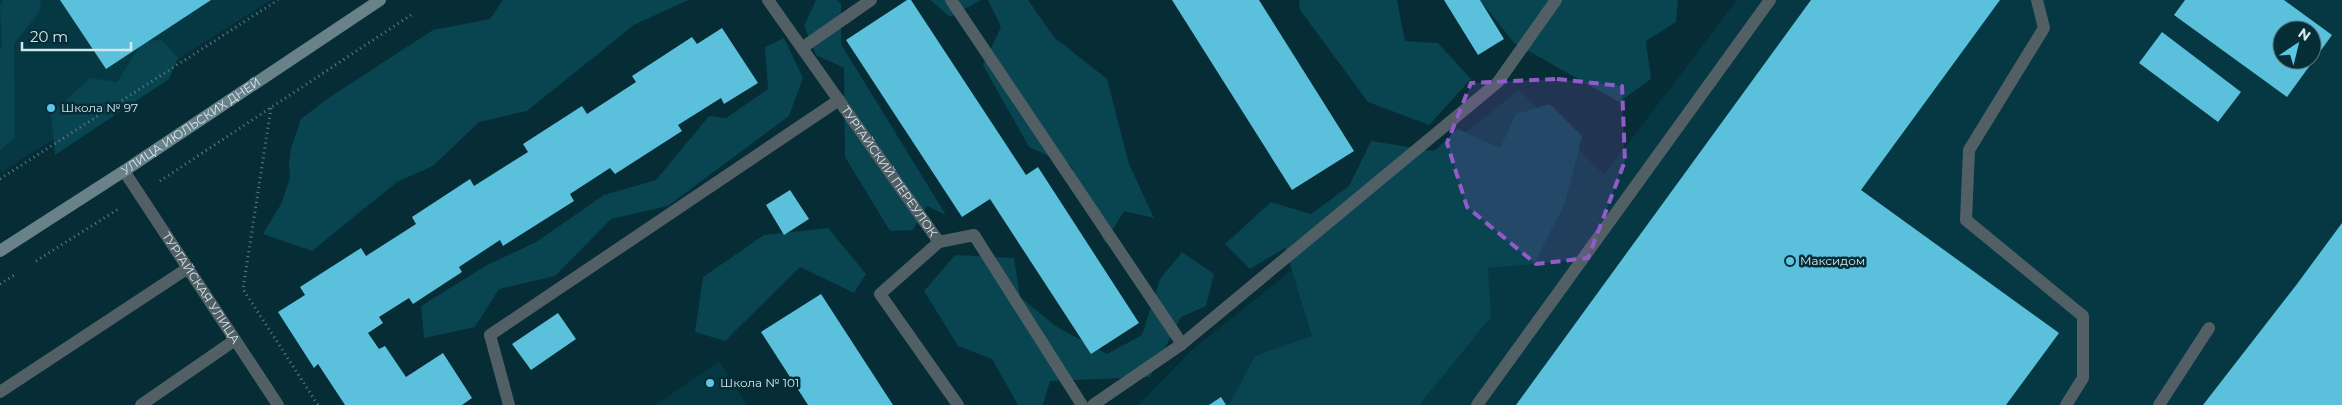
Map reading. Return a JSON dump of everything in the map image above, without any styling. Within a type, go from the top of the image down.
[{"type":"street","name":"УЛИЦА ИЮЛЬСКИХ ДНЕЙ","points":[[0,251],[124,171],[380,0]]},
{"type":"street","points":[[802,48],[871,0]]},
{"type":"street","points":[[951,0],[1182,344]]},
{"type":"street","points":[[1093,405],[1182,344],[1498,82],[1556,0]]},
{"type":"street","points":[[1477,405],[1770,0]]},
{"type":"street","points":[[2037,0],[2044,28],[1969,150],[1966,220],[2083,316],[2083,378],[2066,405]]},
{"type":"street","name":"ТУРГАЙСКИЙ ПЕРЕУЛОК","points":[[773,2],[802,48],[939,242],[880,294],[958,405]]},
{"type":"street","points":[[508,405],[490,335],[839,100]]},
{"type":"street","name":"ТУРГАЙСКАЯ УЛИЦА","points":[[124,171],[278,405]]},
{"type":"street","points":[[939,242],[974,235],[1082,405]]},
{"type":"street","points":[[0,392],[188,268]]},
{"type":"street","points":[[2159,405],[2209,328]]},
{"type":"street","points":[[141,405],[235,340]]},
{"type":"path","points":[[0,179],[278,0]]},
{"type":"path","points":[[33,263],[414,13]]},
{"type":"path","points":[[271,108],[243,289],[318,405]]},
{"type":"path","points":[[0,284],[16,274]]},
{"type":"highlighted area","points":[[1557,79],[1622,86],[1625,161],[1588,258],[1536,264],[1467,207],[1447,143],[1471,83]]},
{"type":"shaded area","name":"Школа № 97","points":[[0,0],[271,0],[2,172],[0,169]]},
{"type":"shaded area","points":[[3,0],[40,0],[41,10],[14,44],[15,138],[0,150],[0,50],[2,47],[0,6]]},
{"type":"shaded area","points":[[503,0],[688,0],[634,25],[527,111],[479,122],[433,166],[397,182],[312,251],[263,234],[281,204],[290,178],[291,148],[301,119],[327,99],[433,30],[490,19]]},
{"type":"shaded area","points":[[816,0],[837,0],[841,4],[841,44],[946,215],[927,206],[913,230],[890,231],[845,157],[844,68],[816,55],[804,26]]},
{"type":"shaded area","points":[[930,0],[981,0],[950,17]]},
{"type":"shaded area","points":[[988,0],[1028,0],[1054,37],[1107,79],[1129,164],[1154,218],[1124,211],[1105,243],[1071,166],[1029,147],[983,65],[1001,27]]},
{"type":"shaded area","points":[[1299,0],[1397,0],[1405,41],[1438,43],[1471,79],[1429,125],[1368,102],[1300,10]]},
{"type":"shaded area","points":[[1480,0],[1678,0],[1676,22],[1646,41],[1651,79],[1619,102],[1514,43]]},
{"type":"shaded area","points":[[1737,0],[2342,0],[2342,405],[1138,405],[1195,347],[1519,90],[1604,175]]},
{"type":"shaded area","points":[[784,38],[803,78],[789,116],[668,206],[611,219],[555,276],[499,289],[475,327],[424,338],[421,306],[487,265],[536,242],[604,195],[656,180],[709,116],[726,118],[768,89],[765,47]]},
{"type":"shaded area","points":[[162,40],[178,58],[169,79],[55,155],[51,114],[90,78],[117,82],[143,41]]},
{"type":"shaded area","points":[[1550,104],[1582,136],[1565,203],[1534,264],[1488,268],[1491,317],[1419,405],[1229,405],[1255,356],[1312,336],[1285,248],[1250,269],[1225,244],[1271,202],[1311,214],[1349,186],[1371,141],[1434,151],[1458,129],[1500,148],[1516,114]]},
{"type":"shaded area","points":[[828,228],[866,274],[854,293],[800,267],[725,341],[695,332],[703,277],[764,235]]},
{"type":"shaded area","points":[[1182,252],[1214,274],[1206,306],[1181,317],[1150,377],[1050,381],[1043,405],[1018,405],[992,359],[958,346],[924,291],[955,255],[1014,258],[1020,297],[1057,327],[1107,354],[1142,335],[1160,279]]},
{"type":"shaded area","name":"Школа № 101","points":[[719,361],[747,405],[656,405]]},
{"type":"building","points":[[60,0],[211,0],[106,69]]},
{"type":"building","points":[[907,0],[911,0],[1026,175],[1038,167],[1139,323],[1091,354],[990,199],[962,217],[846,40]]},
{"type":"building","points":[[1172,0],[1259,0],[1354,151],[1292,190]]},
{"type":"building","points":[[1444,0],[1480,0],[1504,39],[1478,55]]},
{"type":"building","name":"Максидом","points":[[1811,0],[2000,0],[1861,190],[2059,333],[2006,405],[1516,405]]},
{"type":"building","points":[[2185,0],[2284,0],[2311,20],[2272,20],[2272,70],[2307,70],[2287,97],[2174,15]]},
{"type":"building","points":[[722,28],[758,83],[724,104],[721,98],[678,125],[682,131],[615,174],[610,168],[570,194],[574,201],[503,246],[500,240],[459,267],[462,272],[413,304],[409,298],[379,317],[383,323],[368,333],[379,349],[385,346],[406,377],[443,353],[472,398],[462,405],[345,405],[318,364],[314,368],[278,312],[305,295],[300,287],[361,248],[366,256],[416,224],[412,217],[470,179],[474,186],[528,152],[523,144],[582,106],[587,114],[636,82],[632,76],[692,37],[697,44]]},
{"type":"building","points":[[2322,28],[2332,35],[2322,49]]},
{"type":"building","points":[[2162,32],[2241,92],[2218,122],[2139,63]]},
{"type":"building","points":[[790,190],[809,219],[784,235],[766,205]]},
{"type":"building","points":[[2342,223],[2342,405],[2203,405],[2297,284]]},
{"type":"building","points":[[821,294],[893,405],[808,405],[761,332]]},
{"type":"building","points":[[558,313],[576,339],[531,370],[512,344]]},
{"type":"building","points":[[1221,397],[1226,405],[1209,405]]},
{"type":"place","name":"Школа № 97","points":[[51,108]]},
{"type":"place","name":"Максидом","points":[[1790,261]]},
{"type":"place","name":"Школа № 101","points":[[710,383]]}]
